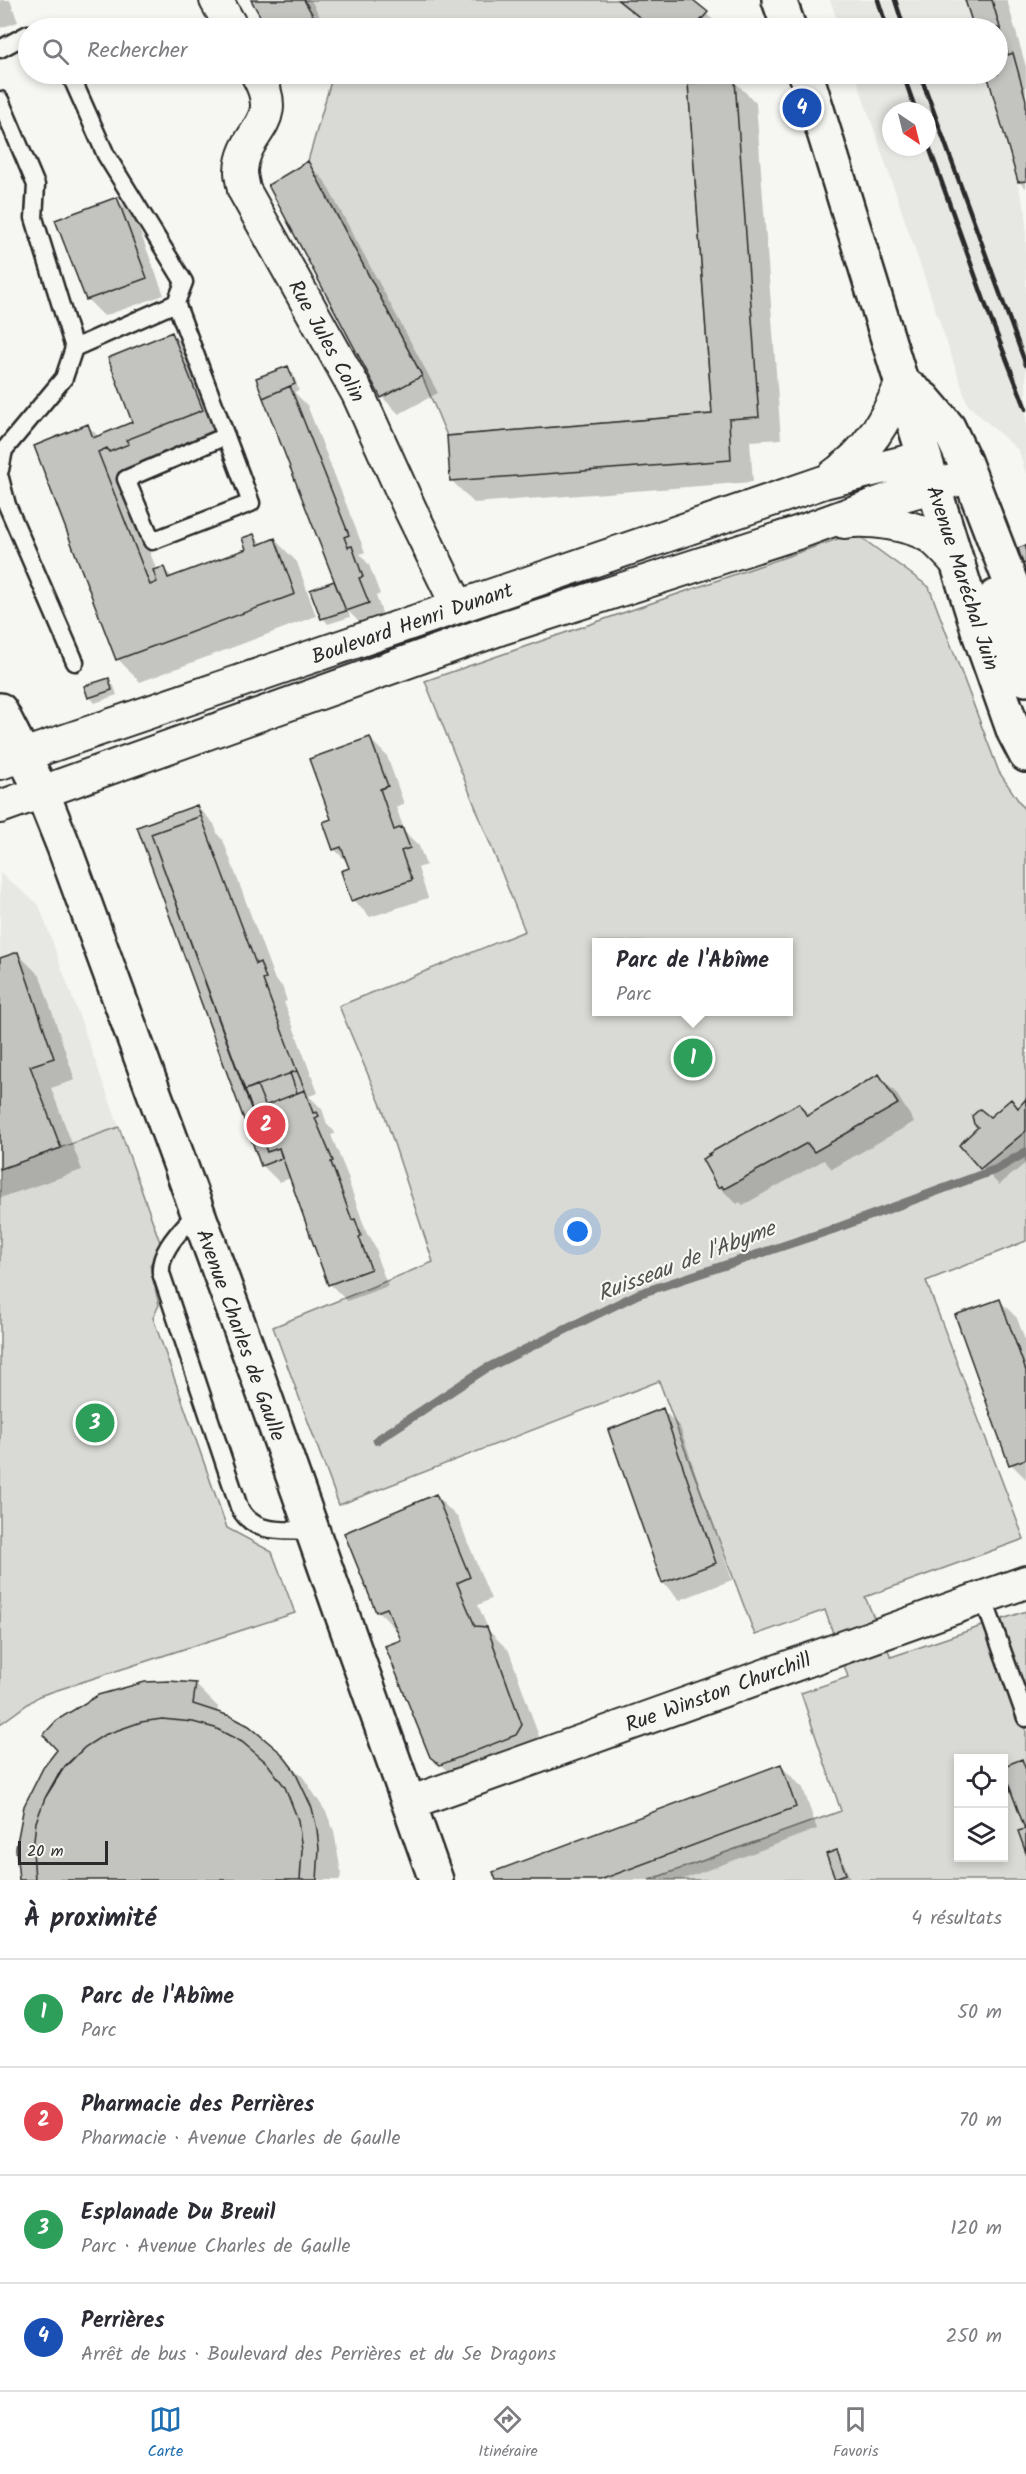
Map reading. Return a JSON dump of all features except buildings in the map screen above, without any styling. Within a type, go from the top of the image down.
[{"type":"street","points":[[216,0],[226,18]]},
{"type":"street","points":[[779,0],[785,18]]},
{"type":"street","name":"Rue Jules Colin","points":[[263,84],[269,106],[262,126],[246,153],[241,170],[244,190],[358,394],[411,512],[458,607]]},
{"type":"street","points":[[809,84],[883,328],[902,382],[942,474],[1026,622]]},
{"type":"street","points":[[902,382],[924,399],[948,427],[942,474]]},
{"type":"street","name":"Boulevard Henri Dunant","points":[[824,482],[849,465],[866,448],[886,420],[902,382]]},
{"type":"street","name":"Boulevard Henri Dunant","points":[[12,758],[824,482],[942,474]]},
{"type":"street","name":"Boulevard Henri Dunant","points":[[0,807],[502,628],[800,532],[893,498],[942,474]]},
{"type":"street","name":"Avenue Maréchal Juin","points":[[942,474],[958,565],[1014,732],[1026,755]]},
{"type":"street","name":"Avenue Maréchal Juin","points":[[942,474],[1026,680]]},
{"type":"street","name":"Boulevard Henri Dunant","points":[[800,532],[857,520],[901,526],[931,537],[958,565]]},
{"type":"street","name":"Avenue Charles de Gaulle","points":[[0,710],[12,758],[42,792],[258,1377],[436,1880]]},
{"type":"street","name":"Rue Winston Churchill","points":[[409,1803],[1026,1582]]},
{"type":"lane","points":[[0,49],[18,39]]},
{"type":"lane","points":[[74,84],[106,155],[184,282],[176,303],[226,436],[251,503],[152,541],[126,479],[226,436]]},
{"type":"lane","points":[[0,100],[36,185],[34,218],[74,348],[64,378],[4,450],[0,470]]},
{"type":"lane","points":[[74,348],[176,303]]},
{"type":"lane","points":[[0,478],[4,506],[75,662]]},
{"type":"lane","points":[[197,1212],[171,1243],[163,1257],[161,1273],[239,1507],[251,1524],[265,1529],[311,1532]]},
{"type":"lane","points":[[983,1597],[1026,1718]]},
{"type":"shaded area","points":[[304,0],[618,0],[640,18],[314,18]]},
{"type":"shaded area","points":[[830,0],[965,0],[970,18],[836,18]]},
{"type":"shaded area","points":[[330,84],[688,84],[712,414],[447,436],[422,376],[308,161]]},
{"type":"shaded area","points":[[858,84],[989,84],[1026,213],[1026,474],[1019,451],[968,405],[883,156],[936,156],[936,102],[882,102],[882,153]]},
{"type":"shaded area","points":[[855,533],[929,587],[999,772],[1026,812],[1026,1241],[926,1281],[1024,1539],[865,1597],[891,1657],[1026,1611],[1026,1880],[649,1880],[841,1811],[801,1693],[848,1677],[825,1610],[755,1635],[659,1381],[339,1505],[273,1327],[433,1262],[383,1110],[339,1006],[525,931],[425,681]]},
{"type":"shaded area","points":[[0,873],[39,905],[119,1127],[0,1170]]},
{"type":"shaded area","points":[[119,1127],[161,1245],[150,1265],[159,1305],[153,1318],[227,1528],[272,1552],[295,1613],[39,1696],[0,1724],[0,1169]]},
{"type":"waterway","name":"Ruisseau de l'Abyme","points":[[377,1440],[485,1369],[638,1294],[834,1229],[997,1169],[1026,1152]]},
{"type":"railway","points":[[878,0],[884,18]]},
{"type":"railway","points":[[895,0],[901,18]]},
{"type":"railway","points":[[907,84],[913,102]]},
{"type":"railway","points":[[924,84],[1026,365]]},
{"type":"railway","points":[[932,156],[990,317],[1026,409]]},
{"type":"place","name":"Perrières","points":[[802,108]]},
{"type":"place","name":"Parc de l'Abîme","points":[[693,1058]]},
{"type":"place","name":"Pharmacie des Perrières","points":[[266,1125]]},
{"type":"place","name":"Esplanade Du Breuil","points":[[95,1423]]}]
